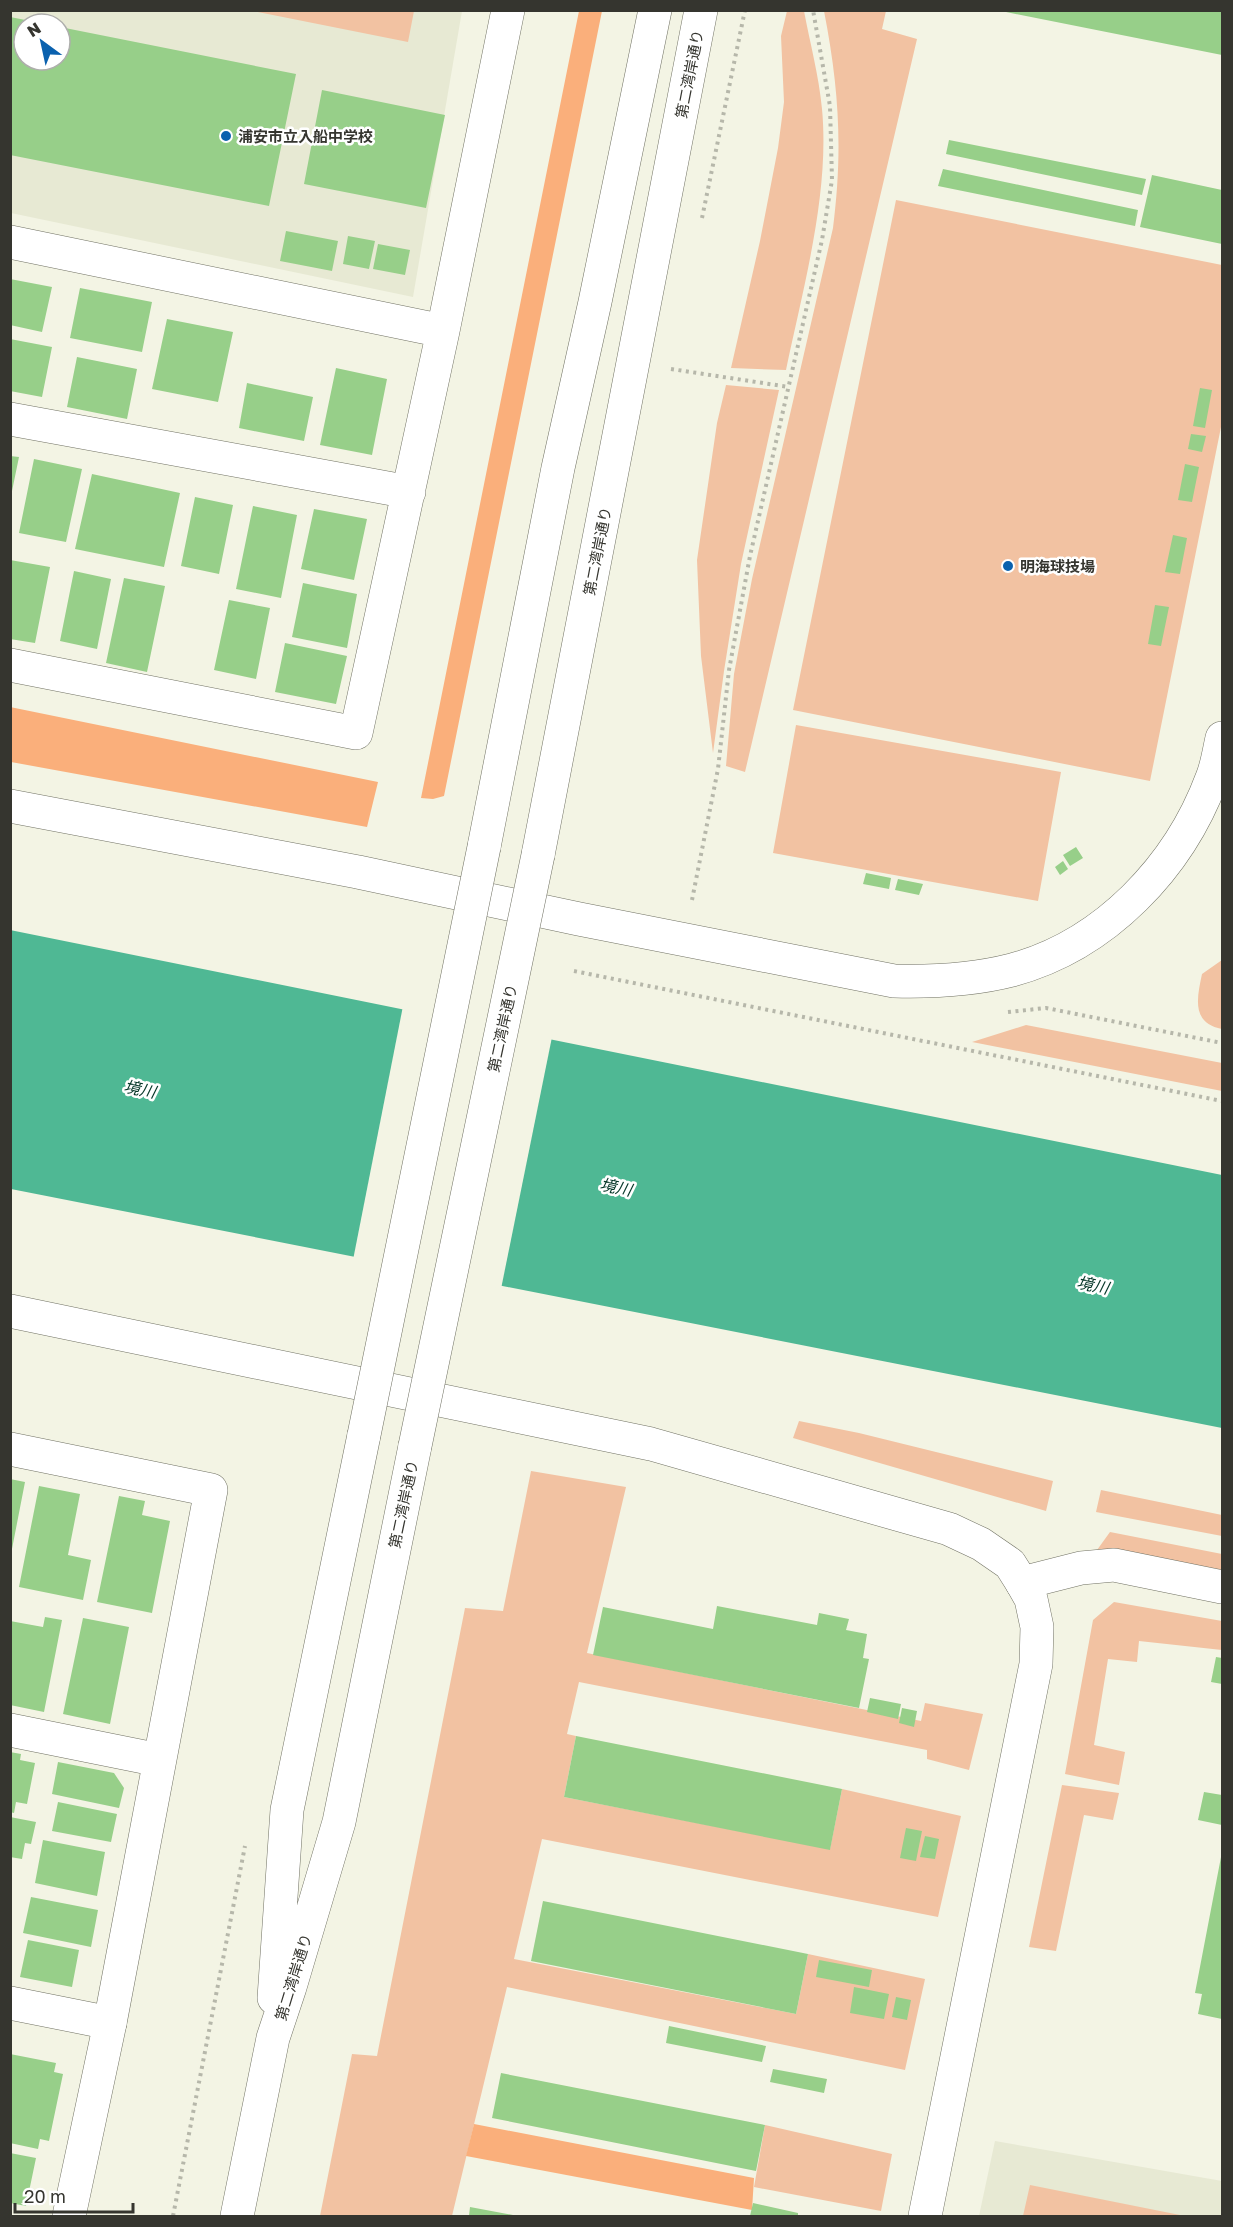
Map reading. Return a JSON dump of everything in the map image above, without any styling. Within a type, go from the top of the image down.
[{"type":"street","points":[[10,665],[356,733],[443,331],[508,10]]},
{"type":"street","name":"第二湾岸通り","points":[[273,2038],[274,1984],[286,1810],[484,847],[558,468],[595,302],[655,10]]},
{"type":"street","name":"第二湾岸通り","points":[[237,2217],[273,2038],[339,1822],[538,855],[701,10]]},
{"type":"street","points":[[10,242],[443,331]]},
{"type":"street","points":[[10,419],[408,492]]},
{"type":"street","points":[[10,806],[358,872],[579,919],[894,981],[933,982],[972,978],[1012,970],[1053,955],[1095,932],[1137,897],[1167,862],[1194,819],[1213,777],[1222,738]]},
{"type":"street","points":[[10,1311],[651,1444],[949,1529],[981,1544],[1010,1564],[1031,1599],[1037,1627],[1036,1664],[925,2217]]},
{"type":"street","points":[[10,1449],[211,1490],[110,2022],[69,2217]]},
{"type":"street","points":[[1022,1583],[1082,1568],[1114,1565],[1222,1587]]},
{"type":"street","points":[[10,1730],[159,1760]]},
{"type":"street","points":[[10,2003],[110,2022]]},
{"type":"path","points":[[700,227],[745,10]]},
{"type":"path","points":[[692,900],[718,769],[729,670],[750,556],[822,240],[832,180],[830,106],[813,10]]},
{"type":"path","points":[[671,369],[789,387]]},
{"type":"path","points":[[574,971],[1222,1101]]},
{"type":"path","points":[[173,2217],[220,1974]]},
{"type":"shaded area","name":"浦安市立入船中学校","points":[[11,11],[462,11],[413,297],[11,213]]},
{"type":"shaded area","points":[[253,11],[414,11],[408,42]]},
{"type":"shaded area","points":[[579,11],[602,11],[444,796],[433,799],[421,798]]},
{"type":"shaded area","points":[[787,11],[804,11],[817,72],[821,97],[823,141],[819,207],[786,370],[731,368],[760,241],[778,148],[784,102],[781,36]]},
{"type":"shaded area","points":[[824,11],[886,11],[882,29],[917,39],[745,772],[726,766],[734,674],[752,579],[833,228],[838,172],[838,119],[833,66]]},
{"type":"shaded area","name":"明海球技場","points":[[896,200],[1222,265],[1222,422],[1150,781],[793,710]]},
{"type":"shaded area","points":[[726,385],[779,390],[741,564],[713,753],[701,656],[697,560],[717,423]]},
{"type":"shaded area","points":[[10,707],[378,782],[367,827],[11,762]]},
{"type":"shaded area","points":[[796,725],[1061,772],[1038,901],[773,853]]},
{"type":"shaded area","points":[[1222,960],[1222,1029],[1205,1021],[1198,1008],[1198,1000],[1202,974]]},
{"type":"shaded area","points":[[1026,1025],[1222,1063],[1222,1091],[972,1042]]},
{"type":"shaded area","points":[[799,1421],[859,1433],[1053,1481],[1046,1511],[793,1438]]},
{"type":"shaded area","points":[[531,1471],[626,1487],[587,1653],[921,1721],[925,1703],[983,1714],[969,1770],[927,1759],[927,1750],[579,1682],[567,1734],[576,1736],[564,1797],[830,1849],[842,1789],[961,1816],[938,1917],[542,1839],[514,1959],[796,2014],[808,1954],[925,1979],[905,2070],[507,1987],[452,2216],[320,2216],[352,2054],[377,2056],[465,1608],[503,1611]]},
{"type":"shaded area","points":[[1101,1490],[1222,1515],[1222,1536],[1096,1512]]},
{"type":"shaded area","points":[[1110,1532],[1222,1554],[1222,1575],[1097,1550]]},
{"type":"shaded area","points":[[1114,1602],[1222,1621],[1222,1650],[1139,1641],[1137,1662],[1108,1659],[1094,1745],[1125,1752],[1119,1785],[1065,1774],[1093,1620]]},
{"type":"shaded area","points":[[1062,1785],[1119,1793],[1113,1820],[1084,1815],[1056,1951],[1029,1947]]},
{"type":"shaded area","points":[[474,2124],[754,2178],[752,2210],[466,2156]]},
{"type":"shaded area","points":[[765,2125],[892,2154],[881,2211],[754,2187]]},
{"type":"shaded area","points":[[995,2141],[1222,2181],[1222,2216],[979,2216]]},
{"type":"shaded area","points":[[1030,2185],[1185,2216],[1023,2216]]},
{"type":"water","name":"境川","points":[[10,930],[1222,1175],[1222,1428],[11,1189]]},
{"type":"pier","points":[[403,1006],[552,1037],[501,1289],[353,1260]]},
{"type":"building","points":[[1006,10],[1222,10],[1222,55],[1006,12]]},
{"type":"building","points":[[10,17],[12,17],[12,72],[72,72],[72,29],[296,74],[269,206],[10,155]]},
{"type":"building","points":[[322,90],[445,115],[426,208],[304,184]]},
{"type":"building","points":[[949,140],[1146,179],[1142,195],[946,154]]},
{"type":"building","points":[[943,169],[1138,210],[1135,226],[938,186]]},
{"type":"building","points":[[1152,175],[1222,190],[1222,244],[1140,227]]},
{"type":"building","points":[[286,231],[338,241],[332,271],[280,261]]},
{"type":"building","points":[[348,236],[375,241],[369,269],[343,264]]},
{"type":"building","points":[[378,244],[410,250],[405,275],[373,269]]},
{"type":"building","points":[[10,279],[52,287],[42,332],[10,325]]},
{"type":"building","points":[[80,288],[152,302],[142,352],[70,338]]},
{"type":"building","points":[[167,319],[233,332],[218,402],[152,389]]},
{"type":"building","points":[[10,339],[52,347],[42,397],[10,391]]},
{"type":"building","points":[[77,357],[137,369],[127,419],[67,407]]},
{"type":"building","points":[[336,368],[387,379],[372,455],[320,445]]},
{"type":"building","points":[[247,383],[313,397],[304,441],[239,428]]},
{"type":"building","points":[[1200,388],[1212,390],[1205,428],[1193,426]]},
{"type":"building","points":[[1191,434],[1206,436],[1202,452],[1188,449]]},
{"type":"building","points":[[10,456],[19,457],[12,491],[10,491]]},
{"type":"building","points":[[34,459],[82,469],[66,542],[19,533]]},
{"type":"building","points":[[1185,464],[1199,467],[1192,502],[1178,500]]},
{"type":"building","points":[[92,474],[180,493],[164,567],[75,549]]},
{"type":"building","points":[[195,497],[233,505],[219,574],[181,566]]},
{"type":"building","points":[[253,506],[297,515],[281,598],[236,589]]},
{"type":"building","points":[[314,509],[367,519],[354,580],[301,569]]},
{"type":"building","points":[[1173,535],[1187,538],[1180,574],[1165,572]]},
{"type":"building","points":[[10,560],[50,567],[35,643],[10,639]]},
{"type":"building","points":[[74,571],[111,579],[97,649],[60,641]]},
{"type":"building","points":[[124,578],[165,586],[147,672],[106,663]]},
{"type":"building","points":[[303,583],[357,594],[347,648],[292,637]]},
{"type":"building","points":[[229,600],[270,608],[256,679],[214,670]]},
{"type":"building","points":[[1155,605],[1169,607],[1161,646],[1148,644]]},
{"type":"building","points":[[285,643],[347,656],[336,704],[275,692]]},
{"type":"building","points":[[1076,847],[1083,858],[1070,866],[1063,855]]},
{"type":"building","points":[[1063,861],[1068,869],[1060,875],[1055,867]]},
{"type":"building","points":[[866,873],[891,878],[889,889],[863,884]]},
{"type":"building","points":[[898,879],[923,884],[919,895],[895,890]]},
{"type":"building","points":[[10,1479],[25,1482],[12,1549],[10,1549]]},
{"type":"building","points":[[39,1486],[80,1494],[68,1555],[91,1560],[83,1600],[19,1587]]},
{"type":"building","points":[[119,1496],[145,1501],[142,1515],[170,1521],[152,1613],[97,1602]]},
{"type":"building","points":[[717,1606],[817,1625],[819,1613],[849,1619],[846,1630],[867,1634],[863,1658],[869,1659],[859,1708],[593,1655],[603,1607],[713,1629]]},
{"type":"building","points":[[45,1617],[62,1620],[44,1712],[10,1705],[10,1621],[43,1627]]},
{"type":"building","points":[[83,1618],[129,1627],[110,1724],[63,1714]]},
{"type":"building","points":[[1216,1657],[1222,1658],[1222,1684],[1211,1682]]},
{"type":"building","points":[[870,1698],[901,1704],[898,1719],[867,1712]]},
{"type":"building","points":[[902,1708],[917,1711],[914,1727],[899,1723]]},
{"type":"building","points":[[576,1736],[842,1789],[830,1850],[564,1797]]},
{"type":"building","points":[[10,1752],[21,1754],[20,1760],[35,1763],[27,1804],[16,1802],[14,1813],[10,1812]]},
{"type":"building","points":[[58,1762],[114,1773],[124,1788],[119,1808],[52,1794]]},
{"type":"building","points":[[1204,1792],[1222,1795],[1222,1825],[1198,1820]]},
{"type":"building","points":[[58,1802],[117,1814],[111,1842],[52,1831]]},
{"type":"building","points":[[10,1817],[36,1822],[31,1844],[25,1843],[22,1859],[10,1857]]},
{"type":"building","points":[[906,1828],[922,1831],[916,1861],[900,1858]]},
{"type":"building","points":[[925,1836],[939,1839],[935,1859],[920,1857]]},
{"type":"building","points":[[43,1840],[105,1852],[97,1896],[35,1883]]},
{"type":"building","points":[[1221,1857],[1222,2019],[1198,2014],[1202,1994],[1195,1993]]},
{"type":"building","points":[[31,1897],[98,1910],[91,1947],[23,1933]]},
{"type":"building","points":[[543,1901],[808,1954],[796,2014],[531,1961]]},
{"type":"building","points":[[28,1940],[79,1950],[72,1987],[20,1977]]},
{"type":"building","points":[[819,1960],[872,1970],[869,1987],[816,1977]]},
{"type":"building","points":[[854,1987],[889,1994],[884,2019],[850,2013]]},
{"type":"building","points":[[896,1997],[911,2000],[907,2020],[892,2017]]},
{"type":"building","points":[[669,2026],[766,2046],[762,2062],[666,2043]]},
{"type":"building","points":[[10,2054],[56,2063],[54,2072],[63,2074],[49,2141],[40,2139],[38,2149],[10,2143]]},
{"type":"building","points":[[773,2069],[827,2079],[824,2093],[770,2082]]},
{"type":"building","points":[[501,2073],[765,2125],[756,2171],[492,2118]]},
{"type":"building","points":[[10,2153],[36,2158],[26,2206],[10,2203]]},
{"type":"building","points":[[753,2203],[798,2213],[798,2216],[750,2216]]},
{"type":"building","points":[[470,2207],[513,2215],[513,2216],[469,2216]]},
{"type":"place","name":"浦安市立入船中学校","points":[[226,136]]},
{"type":"place","name":"明海球技場","points":[[1008,566]]}]
